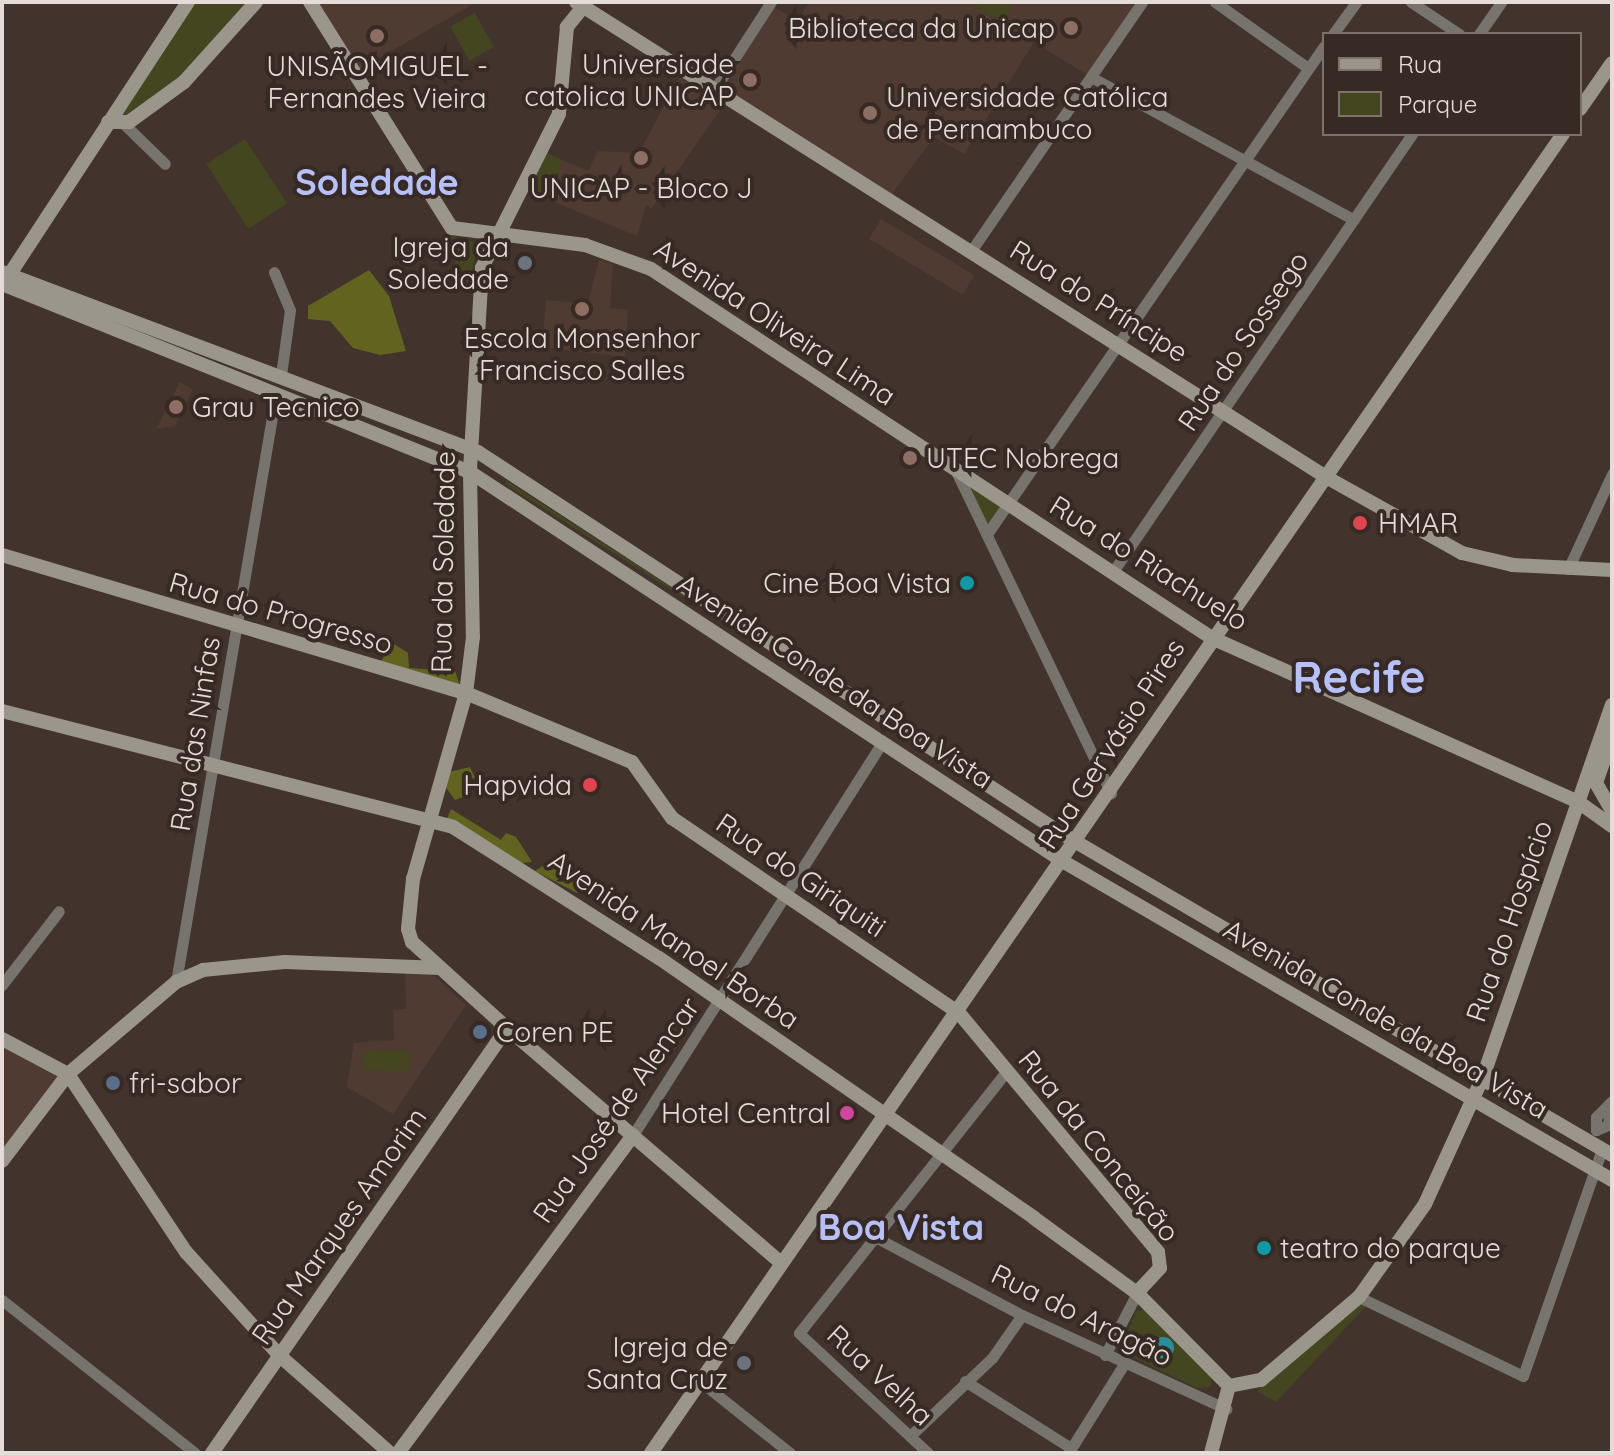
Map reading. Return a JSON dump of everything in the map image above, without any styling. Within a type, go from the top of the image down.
[{"type":"street","points":[[3,281],[188,2]]},
{"type":"street","points":[[124,124],[210,59],[256,2]]},
{"type":"street","name":"Avenida Oliveira Lima","points":[[310,2],[443,220],[458,231],[585,245],[651,269],[1007,505]]},
{"type":"street","points":[[971,251],[1142,2]]},
{"type":"street","points":[[1215,2],[1308,68]]},
{"type":"street","points":[[1334,32],[1356,2]]},
{"type":"street","points":[[1411,2],[1456,32]]},
{"type":"street","points":[[1480,32],[1501,2]]},
{"type":"street","points":[[714,90],[769,3]]},
{"type":"street","name":"Rua da Soledade","points":[[440,968],[408,929],[411,887],[466,693],[470,472],[479,292],[494,236],[559,114],[567,27],[580,4]]},
{"type":"street","name":"Rua do Príncipe","points":[[580,4],[1117,345],[1225,410],[1326,477],[1462,553],[1568,569],[1612,570]]},
{"type":"street","points":[[987,534],[1322,49]]},
{"type":"street","points":[[1582,106],[1612,63]]},
{"type":"street","points":[[1091,77],[1247,156],[1354,220]]},
{"type":"street","points":[[108,122],[124,124],[165,164]]},
{"type":"street","name":"Rua do Sossego","points":[[1112,573],[1411,136]]},
{"type":"street","name":"Rua Gervásio Pires","points":[[651,1453],[779,1261],[888,1115],[1079,843],[1212,638],[1562,136]]},
{"type":"street","points":[[274,272],[290,310],[281,375]]},
{"type":"street","name":"Avenida Conde da Boa Vista","points":[[3,281],[281,375],[471,448],[1064,835],[1607,1152]]},
{"type":"street","name":"Avenida Conde da Boa Vista","points":[[3,281],[275,399],[470,472],[1064,862],[1612,1180]]},
{"type":"street","name":"Rua das Ninfas","points":[[176,982],[275,399]]},
{"type":"street","points":[[954,468],[1111,793]]},
{"type":"street","points":[[1568,569],[1612,474]]},
{"type":"street","points":[[471,508],[481,491],[497,490]]},
{"type":"street","name":"Rua do Riachuelo","points":[[1007,505],[1212,638],[1577,801],[1612,826]]},
{"type":"street","name":"Rua do Progresso","points":[[2,555],[236,629],[466,693],[632,762]]},
{"type":"street","name":"Rua do Hospício","points":[[1229,1386],[1261,1380],[1359,1297],[1425,1204],[1483,1077],[1612,705]]},
{"type":"street","name":"Avenida Manoel Borba","points":[[2,711],[432,817],[723,1003],[888,1115],[1137,1293],[1229,1386]]},
{"type":"street","points":[[1612,737],[1597,776],[1598,796],[1612,811]]},
{"type":"street","name":"Rua José de Alencar","points":[[398,1453],[633,1135],[723,1003],[882,743]]},
{"type":"street","name":"Rua do Giriquiti","points":[[632,762],[672,818],[959,1013]]},
{"type":"street","points":[[1064,835],[1092,824]]},
{"type":"street","points":[[2,985],[59,911]]},
{"type":"street","points":[[2,1161],[68,1074],[176,982],[218,967],[285,962],[440,968],[779,1261]]},
{"type":"street","name":"Rua da Conceição","points":[[959,1013],[1158,1252],[1160,1268],[1137,1293],[1105,1355]]},
{"type":"street","name":"Rua Marques Amorim","points":[[212,1453],[507,1028]]},
{"type":"street","points":[[2,1039],[68,1074],[186,1252],[280,1356],[390,1453]]},
{"type":"street","points":[[877,1238],[1006,1072]]},
{"type":"street","points":[[1359,1297],[1523,1376],[1595,1170],[1607,1152]]},
{"type":"street","name":"Rua Velha","points":[[877,1238],[799,1333],[928,1453]]},
{"type":"street","name":"Rua do Aragão","points":[[877,1238],[1022,1315],[1226,1409]]},
{"type":"street","points":[[2,1300],[195,1453]]},
{"type":"street","points":[[910,1436],[965,1381],[1022,1315]]},
{"type":"street","points":[[965,1381],[1070,1451],[1124,1364]]},
{"type":"street","points":[[701,1382],[783,1450]]},
{"type":"street","points":[[1211,1453],[1226,1409],[1229,1386]]},
{"type":"shaded area","name":"UNISÃOMIGUEL - Fernandes Vieira","points":[[317,2],[475,2],[475,3],[358,70]]},
{"type":"shaded area","name":"Universidade Católica de Pernambuco","points":[[810,2],[1142,2],[1091,77],[1034,42],[964,154],[934,137],[888,199],[714,90],[770,4],[797,21]]},
{"type":"shaded area","name":"UNICAP - Bloco J","points":[[680,76],[725,103],[651,209],[646,205],[637,236],[525,190],[546,153],[588,171],[598,151],[639,153]]},
{"type":"shaded area","points":[[881,219],[974,275],[963,295],[869,239]]},
{"type":"shaded area","name":"Escola Monsenhor Francisco Salles","points":[[599,260],[613,264],[610,308],[628,310],[625,357],[542,347],[546,300],[588,304]]},
{"type":"shaded area","points":[[369,270],[389,296],[406,351],[380,355],[353,348],[330,321],[308,319],[308,306]]},
{"type":"shaded area","name":"Grau Tecnico","points":[[180,382],[193,389],[175,426],[156,429]]},
{"type":"shaded area","points":[[386,639],[408,653],[409,668],[455,671],[461,689],[373,664],[383,659]]},
{"type":"shaded area","points":[[470,767],[475,778],[464,779],[468,795],[455,800],[444,785],[449,772]]},
{"type":"shaded area","points":[[451,809],[501,840],[506,833],[516,837],[532,862],[521,863],[446,821]]},
{"type":"shaded area","points":[[554,858],[551,870],[561,865],[583,877],[577,893],[535,871]]},
{"type":"shaded area","points":[[405,970],[428,970],[466,1005],[393,1114],[347,1087],[354,1043],[394,1040],[393,1010],[406,1009]]},
{"type":"shaded area","points":[[2,1039],[68,1074],[2,1160]]},
{"type":"green space","points":[[192,2],[247,2],[207,54],[126,121],[116,115]]},
{"type":"green space","points":[[969,2],[1013,2],[1003,23]]},
{"type":"green space","points":[[475,13],[494,47],[469,61],[451,27]]},
{"type":"green space","points":[[245,139],[287,204],[248,229],[206,164]]},
{"type":"green space","points":[[546,153],[563,161],[545,200],[528,192]]},
{"type":"green space","points":[[448,235],[479,243],[467,289],[444,238]]},
{"type":"green space","points":[[954,468],[1007,505],[987,534]]},
{"type":"green space","points":[[507,481],[688,598],[689,601],[505,484]]},
{"type":"green space","points":[[364,1051],[410,1052],[410,1071],[364,1070]]},
{"type":"green space","points":[[1358,1302],[1366,1306],[1276,1402],[1257,1391]]},
{"type":"green space","points":[[1145,1309],[1212,1377],[1210,1387],[1197,1388],[1120,1351],[1136,1311]]},
{"type":"water","points":[[1163,1337],[1171,1340],[1174,1348],[1171,1356],[1163,1359],[1155,1356],[1152,1348],[1155,1340]]},
{"type":"place","name":"Biblioteca da Unicap","points":[[1071,28]]},
{"type":"place","name":"UNISÃOMIGUEL - Fernandes Vieira","points":[[377,36]]},
{"type":"place","name":"Universiade catolica UNICAP","points":[[750,80]]},
{"type":"place","name":"Universidade Católica de Pernambuco","points":[[870,113]]},
{"type":"place","name":"UNICAP - Bloco J","points":[[641,158]]},
{"type":"place","name":"Igreja da Soledade","points":[[525,263]]},
{"type":"place","name":"Escola Monsenhor Francisco Salles","points":[[582,309]]},
{"type":"place","name":"Grau Tecnico","points":[[176,407]]},
{"type":"place","name":"UTEC Nobrega","points":[[910,458]]},
{"type":"place","name":"HMAR","points":[[1360,523]]},
{"type":"place","name":"Cine Boa Vista","points":[[967,583]]},
{"type":"place","name":"Hapvida","points":[[590,785]]},
{"type":"place","name":"Coren PE","points":[[480,1032]]},
{"type":"place","name":"fri-sabor","points":[[113,1083]]},
{"type":"place","name":"Hotel Central","points":[[847,1113]]},
{"type":"place","name":"teatro do parque","points":[[1264,1248]]},
{"type":"place","name":"Igreja de Santa Cruz","points":[[744,1363]]},
{"type":"district","name":"Soledade","points":[[377,182]]},
{"type":"district","name":"Recife","points":[[1359,677]]},
{"type":"district","name":"Boa Vista","points":[[901,1227]]}]
